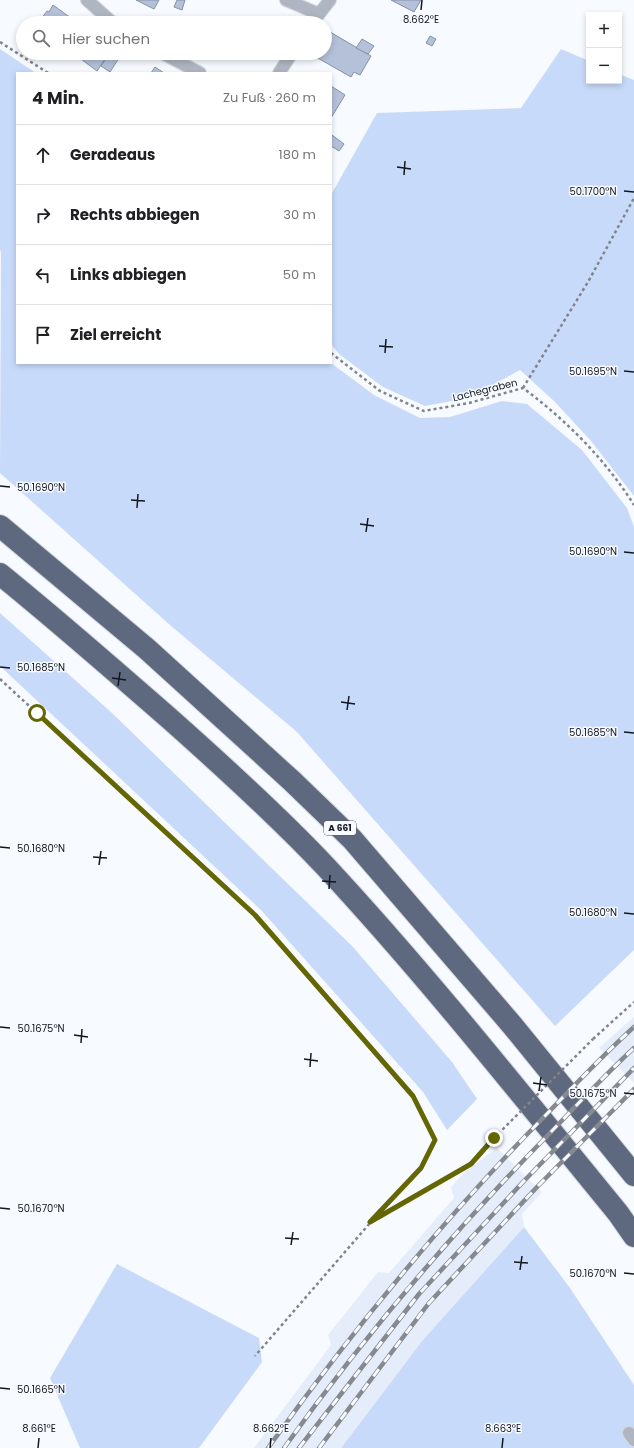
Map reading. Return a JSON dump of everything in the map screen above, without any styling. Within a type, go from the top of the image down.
[{"type":"highway","name":"A 661","points":[[0,526],[147,649],[286,776],[352,839],[512,1025],[634,1175]]},
{"type":"highway","points":[[0,574],[113,669],[199,745],[268,808],[326,867],[488,1054],[618,1213],[634,1236]]},
{"type":"lane","points":[[87,0],[105,16]]},
{"type":"lane","points":[[286,0],[312,16]]},
{"type":"lane","points":[[317,16],[330,0]]},
{"type":"lane","points":[[175,60],[198,72]]},
{"type":"lane","points":[[280,72],[287,60]]},
{"type":"path","points":[[0,42],[16,52]]},
{"type":"path","points":[[28,60],[46,72]]},
{"type":"path","points":[[523,388],[588,282],[634,198]]},
{"type":"path","name":"Lachegraben","points":[[332,354],[380,391],[424,411],[469,403],[523,388],[551,408],[588,445],[634,505]]},
{"type":"path","points":[[0,679],[255,915],[413,1096],[435,1140],[421,1168],[370,1222],[256,1356]]},
{"type":"path","points":[[370,1222],[471,1164],[494,1138],[592,1039],[634,1002]]},
{"type":"shaded area","points":[[0,49],[34,72],[16,72],[16,364],[332,364],[374,395],[420,418],[450,417],[502,401],[527,404],[582,450],[627,508],[634,527],[634,950],[555,1026],[297,732],[170,625],[0,473]]},
{"type":"shaded area","points":[[561,49],[586,60],[586,84],[622,84],[622,75],[634,80],[634,496],[591,441],[554,401],[520,370],[468,398],[425,406],[383,387],[339,354],[332,345],[332,193],[377,113],[521,108]]},
{"type":"shaded area","points":[[0,613],[112,713],[353,947],[452,1062],[477,1099],[447,1130],[423,1092],[261,910],[0,666]]},
{"type":"shaded area","points":[[634,1017],[634,1083],[599,1048]]},
{"type":"shaded area","points":[[497,1148],[542,1192],[522,1214],[524,1227],[422,1341],[341,1448],[254,1448],[331,1345],[328,1335],[378,1272],[389,1273],[454,1198],[451,1187],[466,1171]]},
{"type":"shaded area","points":[[524,1227],[570,1288],[634,1385],[634,1448],[341,1448],[422,1341]]},
{"type":"shaded area","points":[[117,1264],[259,1338],[262,1362],[199,1448],[80,1448],[50,1378]]},
{"type":"building","points":[[136,0],[159,0],[154,9]]},
{"type":"building","points":[[177,0],[185,0],[182,10],[174,7]]},
{"type":"building","points":[[391,0],[421,0],[414,12]]},
{"type":"building","points":[[53,5],[68,16],[43,16],[47,11],[49,12]]},
{"type":"building","points":[[332,33],[371,56],[360,75],[354,72],[351,77],[321,60],[332,60]]},
{"type":"building","points":[[430,36],[436,39],[432,46],[426,43]]},
{"type":"building","points":[[362,39],[374,46],[368,54],[356,48]]},
{"type":"building","points":[[82,60],[104,60],[97,71]]},
{"type":"building","points":[[105,60],[118,60],[110,72],[101,66]]},
{"type":"building","points":[[155,67],[162,72],[152,72]]},
{"type":"building","points":[[332,87],[345,95],[332,116]]},
{"type":"building","points":[[332,135],[344,144],[339,151],[332,147]]},
{"type":"railway","points":[[268,1448],[332,1362],[433,1237],[505,1158],[587,1072],[634,1027]]},
{"type":"railway","points":[[284,1448],[346,1365],[410,1286],[444,1247],[513,1171],[634,1048]]},
{"type":"railway","points":[[299,1448],[419,1294],[523,1182],[634,1068]]},
{"type":"railway","points":[[319,1448],[429,1303],[537,1187],[634,1089]]},
{"type":"route","points":[[37,713],[255,915],[413,1096],[435,1140],[421,1168],[370,1222],[471,1164],[494,1138]]}]
